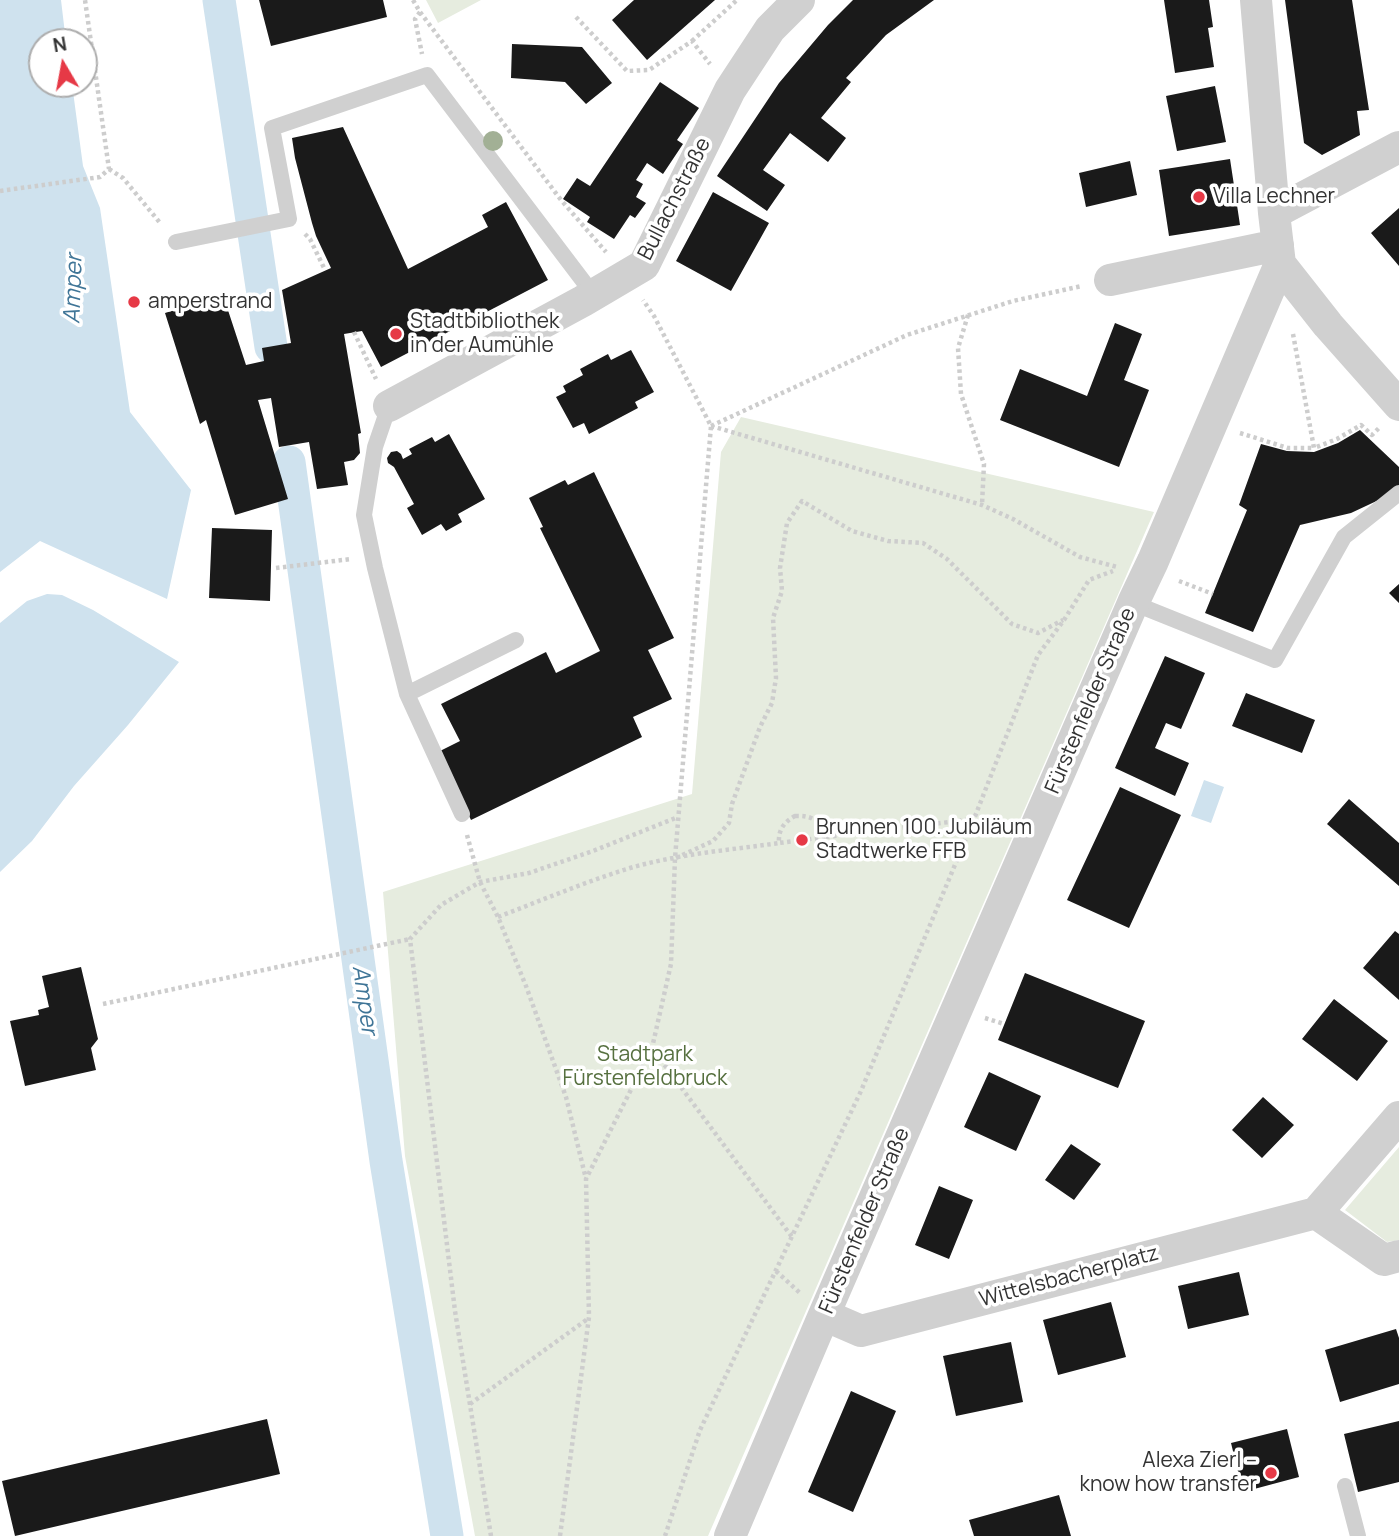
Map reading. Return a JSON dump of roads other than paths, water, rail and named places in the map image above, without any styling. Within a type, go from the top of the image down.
[{"type":"street","name":"Bullachstraße","points":[[389,406],[644,265],[730,90],[770,29],[799,0]]},
{"type":"street","points":[[1256,0],[1279,254],[1328,326],[1399,405]]},
{"type":"street","points":[[1274,213],[1399,147]]},
{"type":"street","points":[[1110,280],[1279,254]]},
{"type":"street","name":"Fürstenfelder Straße","points":[[730,1536],[1133,603],[1168,528],[1279,254]]},
{"type":"street","points":[[1399,1117],[1316,1213],[1384,1260],[1399,1256]]},
{"type":"street","name":"Wittelsbacherplatz","points":[[824,1315],[861,1331],[1316,1213]]},
{"type":"lane","points":[[176,242],[289,219],[272,128],[427,75],[593,294]]},
{"type":"lane","points":[[389,406],[375,447],[365,515],[375,568],[407,694],[462,814]]},
{"type":"lane","points":[[1133,603],[1275,660],[1344,537],[1399,493]]},
{"type":"lane","points":[[407,694],[516,640]]},
{"type":"lane","points":[[1345,1486],[1359,1536]]},
{"type":"water","points":[[0,0],[61,0],[64,28],[28,28],[28,98],[74,98],[83,166],[100,208],[130,412],[191,490],[167,599],[40,541],[0,572]]},
{"type":"water","points":[[47,594],[62,595],[93,610],[179,662],[74,786],[32,841],[0,872],[0,623],[27,601]]},
{"type":"water","points":[[1204,780],[1224,787],[1211,823],[1191,816]]},
{"type":"waterway","name":"Amper","points":[[219,0],[271,347]]},
{"type":"waterway","name":"Amper","points":[[289,462],[386,1161],[447,1536]]},
{"type":"place","name":"Villa Lechner","points":[[1199,197]]},
{"type":"place","name":"amperstrand","points":[[134,302]]},
{"type":"place","name":"Stadtbibliothek in der Aumühle","points":[[396,334]]},
{"type":"place","name":"Brunnen 100. Jubiläum Stadtwerke FFB","points":[[802,840]]},
{"type":"place","name":"Alexa Zierl – know how transfer","points":[[1271,1473]]},
{"type":"park label","name":"Stadtpark Fürstenfeldbruck","points":[[645,1067]]}]
